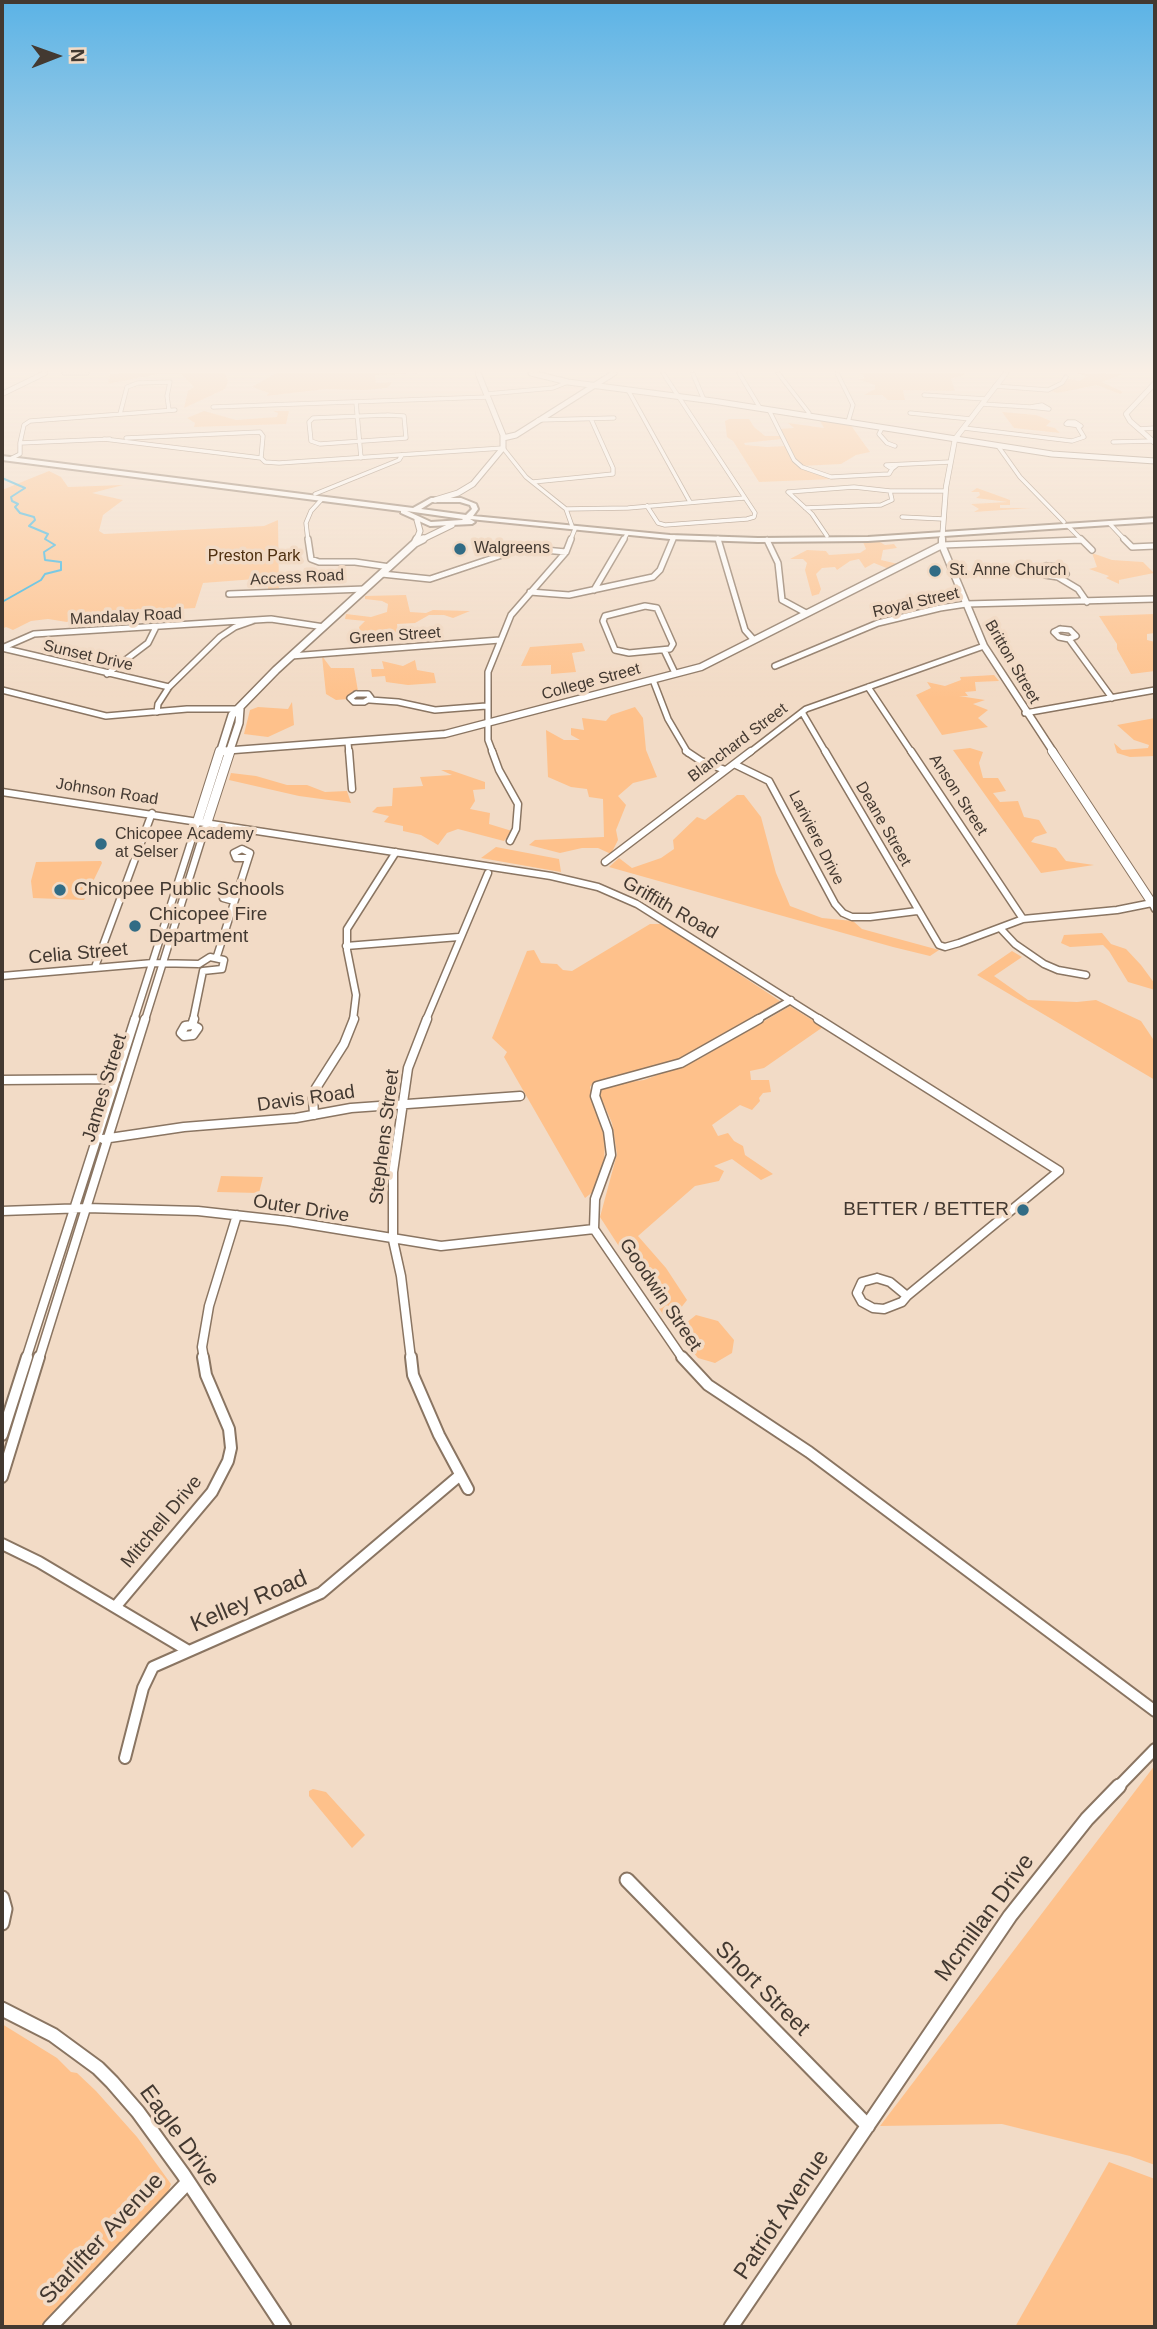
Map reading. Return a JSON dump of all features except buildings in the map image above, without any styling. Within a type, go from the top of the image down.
[{"type":"main road","points":[[199,482],[627,534],[768,540],[868,539],[942,532]]},
{"type":"main road","points":[[472,515],[469,494],[475,482]]},
{"type":"main road","points":[[385,505],[433,500],[458,493],[473,484]]},
{"type":"main road","points":[[416,509],[433,500],[472,504],[508,520]]},
{"type":"main road","points":[[385,505],[416,520],[434,525],[508,520]]},
{"type":"main road","points":[[415,543],[420,531],[416,509]]},
{"type":"main road","points":[[455,524],[472,515]]},
{"type":"main road","points":[[573,528],[690,534],[827,536],[942,532],[1155,518]]},
{"type":"main road","points":[[1066,524],[1155,518]]},
{"type":"main road","name":"James Street","points":[[203,821],[229,721],[253,691],[415,543],[455,524]]},
{"type":"main road","name":"James Street","points":[[203,821],[230,751],[241,716],[240,709]]},
{"type":"street","points":[[344,482],[318,496],[307,520],[311,559],[390,567]]},
{"type":"street","points":[[510,841],[516,829],[518,804],[493,758],[486,724],[487,678],[511,615],[566,552],[573,528],[566,509],[533,482]]},
{"type":"street","points":[[679,482],[690,502]]},
{"type":"street","points":[[647,506],[658,523],[665,525],[747,519],[754,516],[733,482]]},
{"type":"street","name":"Britton Street","points":[[947,482],[942,545],[984,646],[1025,713],[1154,905]]},
{"type":"street","points":[[1025,482],[1093,550]]},
{"type":"street","points":[[827,536],[812,514],[788,492],[854,487],[890,491],[945,491]]},
{"type":"street","points":[[805,508],[881,505],[892,500],[890,491]]},
{"type":"street","points":[[566,509],[744,498]]},
{"type":"street","points":[[902,517],[943,519]]},
{"type":"street","points":[[1109,523],[1132,547],[1155,546]]},
{"type":"street","points":[[594,590],[627,534]]},
{"type":"street","points":[[530,592],[559,596],[653,577],[660,570],[674,537]]},
{"type":"street","points":[[718,539],[745,630],[753,639]]},
{"type":"street","points":[[768,540],[778,563],[784,604],[806,613]]},
{"type":"street","points":[[942,545],[1081,540]]},
{"type":"street","name":"College Street","points":[[220,751],[434,735],[653,680],[711,662],[942,545]]},
{"type":"street","points":[[1147,546],[1155,553]]},
{"type":"street","points":[[382,574],[430,579],[523,548],[566,552]]},
{"type":"street","points":[[1058,577],[1065,574],[1065,570],[1053,566],[1040,569],[1045,575],[1058,577],[1079,589],[1087,602]]},
{"type":"street","name":"Access Road","points":[[229,594],[365,589]]},
{"type":"street","name":"Royal Street","points":[[775,666],[878,623],[966,604],[1155,598]]},
{"type":"street","points":[[645,606],[657,608],[673,644],[670,649],[664,650],[629,653],[615,650],[604,621],[605,616],[645,606]]},
{"type":"street","name":"Mandalay Road","points":[[2,648],[27,635],[255,620],[282,619],[324,627]]},
{"type":"street","points":[[157,712],[158,704],[169,688],[220,637],[235,627],[255,620]]},
{"type":"street","points":[[220,624],[220,637]]},
{"type":"street","points":[[107,674],[148,643],[156,627]]},
{"type":"street","points":[[1069,639],[1112,698]]},
{"type":"street","name":"Green Street","points":[[291,656],[500,640]]},
{"type":"street","name":"Blanchard Street","points":[[605,862],[802,712],[984,646]]},
{"type":"street","name":"Sunset Drive","points":[[2,648],[169,688]]},
{"type":"street","points":[[664,650],[675,673]]},
{"type":"street","points":[[653,680],[668,719],[685,751],[701,761],[725,770]]},
{"type":"street","name":"Anson Street","points":[[868,687],[1023,919]]},
{"type":"street","points":[[2,690],[106,716],[240,709]]},
{"type":"street","points":[[1025,713],[1155,690]]},
{"type":"street","points":[[370,700],[398,702],[435,710],[486,706]]},
{"type":"street","name":"Deane Street","points":[[802,712],[933,937],[945,947],[1000,928]]},
{"type":"street","points":[[348,743],[352,789]]},
{"type":"street","name":"Lariviere Drive","points":[[734,764],[769,781],[835,904],[843,913],[870,917],[917,911]]},
{"type":"street","name":"Johnson Road","points":[[2,792],[203,821]]},
{"type":"street","points":[[94,967],[152,813]]},
{"type":"street","name":"Griffith Road","points":[[203,821],[551,876],[607,890],[660,917],[1059,1171],[906,1296]]},
{"type":"street","name":"James Street","points":[[2,1435],[153,963],[203,821]]},
{"type":"street","name":"James Street","points":[[2,1477],[162,963],[203,821]]},
{"type":"street","points":[[314,1115],[314,1093],[322,1075],[344,1044],[355,1014],[356,993],[346,946],[346,932],[396,852]]},
{"type":"street","points":[[218,956],[246,859]]},
{"type":"street","name":"Stephens Street","points":[[468,1489],[459,1476],[412,1375],[401,1276],[393,1240],[393,1172],[408,1068],[459,937],[488,873]]},
{"type":"street","points":[[234,901],[223,898],[223,895],[239,890]]},
{"type":"street","points":[[1086,975],[1058,970],[1044,964],[1015,944],[1000,928],[1023,919],[1154,905]]},
{"type":"street","points":[[346,946],[459,937]]},
{"type":"street","points":[[191,1025],[201,968],[210,957],[218,956],[225,960],[222,969],[212,972],[201,968]]},
{"type":"street","name":"Celia Street","points":[[2,976],[153,963],[201,968]]},
{"type":"street","name":"Goodwin Street","points":[[791,1000],[681,1063],[598,1084],[594,1095],[608,1131],[611,1155],[595,1199],[594,1229],[689,1368],[708,1385],[809,1452],[1155,1712]]},
{"type":"street","points":[[2,1080],[116,1079]]},
{"type":"street","name":"Davis Road","points":[[96,1139],[403,1103],[520,1096]]},
{"type":"street","name":"Outer Drive","points":[[2,1211],[74,1208],[166,1209],[312,1225],[423,1245],[456,1246],[594,1229]]},
{"type":"street","name":"Mitchell Drive","points":[[116,1606],[212,1492],[228,1461],[231,1448],[229,1429],[206,1374],[202,1342],[209,1306],[237,1215]]},
{"type":"street","points":[[877,1278],[890,1282],[906,1296],[897,1305],[879,1309],[862,1302],[857,1293],[862,1282],[877,1278]]},
{"type":"street","name":"Kelley Road","points":[[125,1758],[147,1676],[157,1664],[308,1601],[321,1593],[459,1476]]},
{"type":"street","points":[[2,1544],[116,1606],[187,1650]]},
{"type":"street","name":"Mcmillan Drive","points":[[868,2126],[1024,1896],[1087,1819],[1155,1749]]},
{"type":"street","name":"Short Street","points":[[627,1880],[868,2126]]},
{"type":"street","points":[[2,1898],[5,1909],[2,1923]]},
{"type":"street","name":"Eagle Drive","points":[[2,2009],[53,2035],[98,2068],[138,2112],[284,2327]]},
{"type":"street","name":"Patriot Avenue","points":[[731,2327],[868,2126]]},
{"type":"street","name":"Starlifter Avenue","points":[[50,2327],[188,2182]]},
{"type":"green space","name":"Preston Park","points":[[23,482],[64,482],[68,487],[123,485],[92,493],[123,500],[103,515],[99,531],[104,534],[264,526],[278,520],[279,590],[268,590],[268,578],[203,583],[195,608],[116,613],[73,618],[67,622],[48,619],[31,621],[13,630],[6,627],[2,629],[2,490]]},
{"type":"green space","points":[[977,488],[1010,500],[1010,505],[1000,505],[1000,508],[1031,508],[974,512],[979,509],[971,504],[1008,502],[976,498],[980,495],[979,492],[971,492]]},
{"type":"green space","points":[[878,541],[885,545],[894,544],[897,548],[883,550],[881,560],[898,564],[889,569],[874,563],[865,568],[859,559],[850,561],[837,570],[835,567],[822,568],[816,574],[821,589],[819,594],[812,596],[805,570],[807,563],[803,559],[790,559],[807,550],[826,551],[829,555],[860,553],[866,549],[863,542]]},
{"type":"green space","points":[[1092,553],[1112,560],[1143,562],[1154,573],[1119,580],[1119,584],[1106,578],[1109,576],[1089,569],[1097,567]]},
{"type":"green space","points":[[406,595],[410,612],[470,611],[453,618],[429,615],[415,623],[397,624],[398,632],[361,636],[359,627],[365,621],[345,619],[346,614],[371,617],[387,612],[388,604],[365,599],[365,596]]},
{"type":"green space","points":[[1155,614],[1155,633],[1147,634],[1147,640],[1155,642],[1155,671],[1131,674],[1117,649],[1117,644],[1099,616]]},
{"type":"green space","points":[[582,643],[585,651],[572,653],[576,672],[551,674],[551,665],[521,666],[530,647]]},
{"type":"green space","points":[[322,656],[331,668],[354,668],[358,691],[348,699],[336,700],[326,694]]},
{"type":"green space","points":[[415,660],[417,670],[434,673],[436,683],[408,685],[386,682],[385,676],[372,677],[371,669],[384,669],[382,661],[403,666]]},
{"type":"green space","points":[[994,675],[999,681],[975,682],[976,691],[965,692],[968,696],[959,696],[985,700],[973,704],[988,710],[978,718],[988,727],[942,735],[916,695],[931,688],[927,682],[945,686],[961,680],[960,677]]},
{"type":"green space","points":[[292,702],[294,725],[268,737],[244,734],[250,710],[258,707],[288,709]]},
{"type":"green space","points":[[635,707],[643,718],[646,750],[657,777],[633,783],[618,796],[626,805],[616,830],[618,840],[611,854],[598,848],[560,853],[529,845],[535,840],[604,837],[603,799],[589,797],[587,789],[571,787],[548,777],[546,730],[564,740],[580,740],[571,735],[571,728],[584,730],[582,718],[606,721],[611,715]]},
{"type":"green space","points":[[1155,718],[1155,756],[1130,757],[1117,753],[1114,743],[1122,750],[1148,748],[1149,745],[1134,740],[1117,725]]},
{"type":"green space","points":[[970,748],[983,752],[979,763],[983,778],[998,778],[1006,791],[993,793],[1000,802],[1018,801],[1024,817],[1039,820],[1047,833],[1035,837],[1031,842],[1056,848],[1066,861],[1094,865],[1041,873],[953,750]]},
{"type":"green space","points":[[441,770],[450,770],[485,782],[485,789],[473,790],[475,801],[470,809],[490,813],[489,824],[512,831],[504,841],[458,829],[447,833],[438,845],[421,835],[403,831],[403,826],[384,822],[389,816],[372,812],[377,807],[392,806],[393,788],[423,786],[420,777],[452,775]]},
{"type":"green space","points":[[231,773],[256,776],[287,785],[307,785],[325,792],[347,791],[351,803],[299,796],[229,780]]},
{"type":"green space","points":[[737,795],[744,795],[761,817],[776,873],[790,906],[822,918],[853,921],[862,929],[939,950],[930,956],[893,947],[609,867],[619,858],[632,868],[661,858],[674,849],[673,840],[697,817],[705,820]]},
{"type":"green space","points":[[496,847],[559,859],[561,872],[481,858]]},
{"type":"green space","points":[[101,861],[84,900],[33,898],[31,881],[36,862]]},
{"type":"green space","points":[[650,924],[663,924],[780,1001],[672,1065],[594,1082],[590,1087],[605,1140],[604,1164],[594,1191],[585,1198],[504,1057],[507,1052],[492,1038],[527,951],[534,950],[541,963],[557,964],[563,970],[572,971]]},
{"type":"green space","points":[[1102,933],[1111,944],[1126,949],[1141,965],[1155,984],[1155,990],[1128,982],[1103,945],[1070,947],[1061,943],[1064,935]]},
{"type":"green space","points":[[1012,951],[1022,957],[994,976],[1028,1000],[1096,1000],[1141,1021],[1155,1042],[1155,1080],[977,975]]},
{"type":"green space","points":[[790,1006],[823,1027],[764,1068],[750,1071],[751,1080],[769,1080],[771,1092],[763,1093],[752,1110],[740,1105],[712,1125],[718,1136],[728,1133],[734,1141],[743,1146],[745,1155],[773,1174],[761,1180],[732,1159],[714,1166],[724,1171],[719,1181],[695,1186],[638,1236],[666,1268],[687,1300],[666,1319],[600,1217],[617,1154],[612,1123],[598,1091],[601,1086],[644,1080],[699,1059]]},
{"type":"green space","points":[[221,1176],[263,1177],[259,1193],[217,1192]]},
{"type":"green space","points":[[696,1315],[718,1321],[734,1340],[732,1353],[715,1363],[698,1358],[679,1336],[681,1327]]},
{"type":"green space","points":[[1155,1765],[1155,2165],[1130,2156],[1002,2124],[880,2126]]},
{"type":"green space","points":[[313,1789],[326,1792],[365,1835],[352,1848],[309,1796],[309,1791]]},
{"type":"green space","points":[[2,2024],[57,2058],[71,2072],[77,2073],[137,2137],[171,2184],[167,2195],[40,2327],[2,2327]]},
{"type":"green space","points":[[1109,2162],[1155,2179],[1155,2327],[1015,2327]]},
{"type":"waterway","points":[[2,602],[41,580],[45,574],[61,570],[61,562],[45,560],[44,552],[55,545],[45,539],[48,534],[29,526],[35,520],[34,517],[20,513],[15,507],[18,504],[12,501],[11,497],[25,488],[10,482]]},
{"type":"place","name":"Walgreens","points":[[460,549]]},
{"type":"place","name":"St. Anne Church","points":[[935,571]]},
{"type":"place","name":"Chicopee Academy at Selser","points":[[101,844]]},
{"type":"place","name":"Chicopee Public Schools","points":[[60,890]]},
{"type":"place","name":"Chicopee Fire Department","points":[[135,926]]},
{"type":"place","name":"BETTER / BETTER","points":[[1023,1210]]}]
